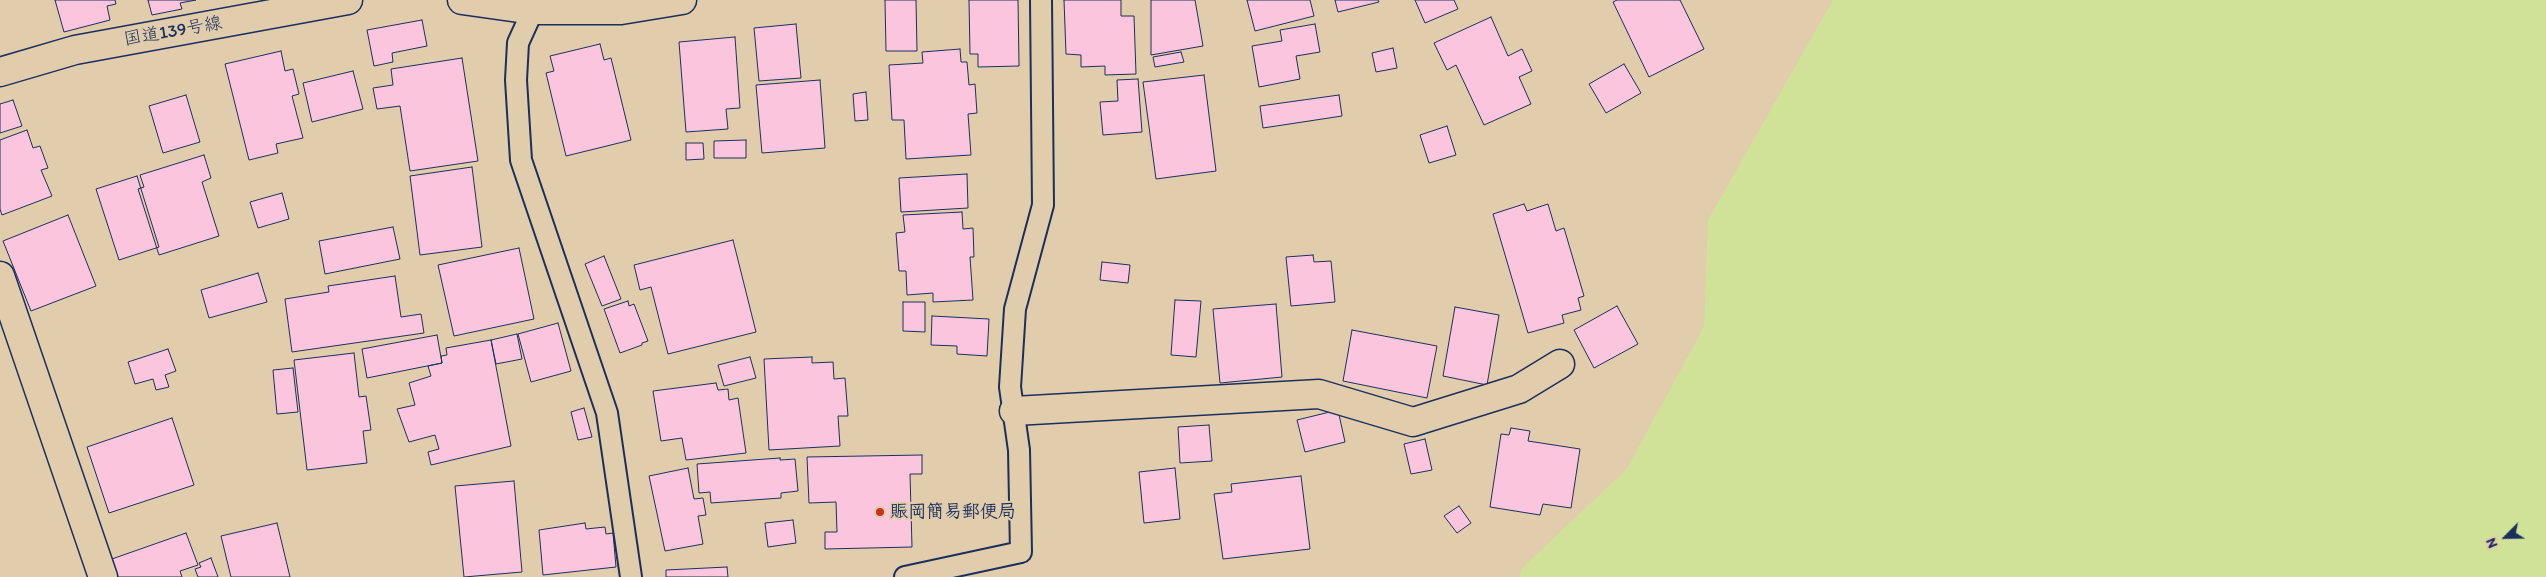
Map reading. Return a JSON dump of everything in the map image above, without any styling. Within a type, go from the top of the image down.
[{"type":"main road","name":"国道139号線","points":[[0,72],[75,50],[348,0]]},
{"type":"main road","points":[[462,0],[621,10],[682,0]]},
{"type":"main road","points":[[0,276],[103,577]]},
{"type":"main road","points":[[1014,411],[1319,394],[1413,422],[1519,389],[1560,364]]},
{"type":"lane","points":[[905,577],[1021,552],[1019,450],[1010,387],[1015,309],[1043,205],[1041,0]]},
{"type":"lane","points":[[533,5],[518,43],[516,80],[521,160],[607,413],[631,577]]},
{"type":"green space","points":[[1833,0],[2546,0],[2546,577],[1519,577],[1523,567],[1626,470],[1704,327],[1708,220]]},
{"type":"building","points":[[55,0],[115,0],[116,4],[107,6],[110,20],[64,32]]},
{"type":"building","points":[[148,0],[196,0],[180,3],[182,9],[152,15]]},
{"type":"building","points":[[885,0],[916,0],[917,51],[886,51]]},
{"type":"building","points":[[969,0],[1018,0],[1019,66],[978,67],[978,54],[970,54]]},
{"type":"building","points":[[1064,0],[1121,0],[1121,16],[1134,16],[1136,74],[1105,75],[1105,66],[1081,67],[1081,55],[1066,54]]},
{"type":"building","points":[[1151,0],[1195,0],[1203,46],[1151,55]]},
{"type":"building","points":[[1247,0],[1310,0],[1314,16],[1255,31]]},
{"type":"building","points":[[1335,0],[1378,0],[1379,2],[1338,12]]},
{"type":"building","points":[[1415,0],[1454,0],[1458,9],[1425,23]]},
{"type":"building","points":[[1617,0],[1680,0],[1704,49],[1649,77],[1613,2]]},
{"type":"building","points":[[1491,17],[1508,56],[1522,49],[1532,71],[1519,77],[1531,104],[1484,125],[1456,65],[1447,70],[1434,43]]},
{"type":"building","points":[[422,20],[427,46],[392,53],[393,62],[374,66],[367,30]]},
{"type":"building","points":[[796,24],[801,78],[759,81],[754,28]]},
{"type":"building","points":[[1315,24],[1320,52],[1296,56],[1300,79],[1259,87],[1252,46],[1282,41],[1280,30]]},
{"type":"building","points":[[735,37],[740,108],[726,109],[728,129],[686,132],[679,42]]},
{"type":"building","points":[[600,44],[604,60],[611,58],[631,140],[566,156],[546,73],[554,71],[550,56]]},
{"type":"building","points":[[1393,48],[1397,68],[1376,72],[1372,53]]},
{"type":"building","points":[[960,49],[961,62],[967,62],[969,85],[975,84],[977,113],[968,114],[971,155],[906,159],[904,120],[892,120],[889,65],[923,63],[922,52]]},
{"type":"building","points":[[281,51],[285,71],[293,69],[299,94],[292,96],[303,138],[276,144],[278,153],[249,160],[225,64]]},
{"type":"building","points":[[1181,52],[1184,62],[1155,67],[1153,57]]},
{"type":"building","points":[[462,58],[478,161],[410,171],[400,106],[377,109],[373,88],[393,85],[391,69]]},
{"type":"building","points":[[1624,64],[1641,93],[1606,113],[1589,84]]},
{"type":"building","points":[[353,71],[363,109],[312,122],[303,83]]},
{"type":"building","points":[[1204,75],[1216,171],[1156,179],[1143,82]]},
{"type":"building","points":[[1138,79],[1142,132],[1103,135],[1100,102],[1118,101],[1117,80]]},
{"type":"building","points":[[820,80],[825,148],[762,153],[756,85]]},
{"type":"building","points":[[866,92],[868,120],[855,121],[853,94]]},
{"type":"building","points":[[186,95],[200,142],[163,153],[149,106]]},
{"type":"building","points":[[1339,95],[1342,116],[1263,128],[1260,106]]},
{"type":"building","points":[[13,100],[22,126],[0,133],[0,104]]},
{"type":"building","points":[[1447,126],[1456,155],[1429,163],[1420,135]]},
{"type":"building","points":[[27,130],[33,148],[40,146],[48,168],[41,170],[52,196],[2,215],[0,209],[0,140]]},
{"type":"building","points":[[746,140],[746,158],[714,158],[714,141]]},
{"type":"building","points":[[686,143],[703,143],[704,159],[686,160]]},
{"type":"building","points":[[204,155],[211,178],[202,182],[219,236],[159,255],[138,189],[144,187],[140,175]]},
{"type":"building","points":[[472,167],[482,247],[420,255],[410,176]]},
{"type":"building","points":[[967,174],[968,208],[901,212],[899,178]]},
{"type":"building","points":[[137,176],[159,247],[119,260],[96,189]]},
{"type":"building","points":[[282,193],[289,219],[258,228],[250,202]]},
{"type":"building","points":[[1524,204],[1527,211],[1548,204],[1556,231],[1564,228],[1584,296],[1578,298],[1581,310],[1562,315],[1564,323],[1528,333],[1493,214]]},
{"type":"building","points":[[962,212],[963,229],[973,228],[974,257],[970,257],[973,300],[933,302],[933,293],[907,295],[906,271],[899,271],[896,233],[905,232],[903,215]]},
{"type":"building","points":[[68,215],[96,286],[31,311],[3,241]]},
{"type":"building","points":[[393,227],[400,259],[325,274],[319,241]]},
{"type":"building","points":[[733,240],[756,332],[668,354],[651,287],[640,290],[634,265]]},
{"type":"building","points":[[519,248],[534,319],[454,336],[438,265]]},
{"type":"building","points":[[1313,255],[1314,262],[1331,261],[1335,302],[1291,306],[1286,257]]},
{"type":"building","points":[[604,256],[621,299],[602,306],[585,264]]},
{"type":"building","points":[[1102,262],[1130,265],[1128,283],[1100,280]]},
{"type":"building","points":[[258,273],[267,302],[209,318],[201,290]]},
{"type":"building","points":[[395,276],[401,317],[421,314],[424,333],[292,352],[285,299],[329,292],[328,286]]},
{"type":"building","points":[[1175,300],[1201,301],[1196,357],[1171,355]]},
{"type":"building","points":[[628,301],[629,306],[634,304],[648,341],[620,353],[604,309]]},
{"type":"building","points":[[903,302],[925,302],[925,332],[903,331]]},
{"type":"building","points":[[1276,304],[1282,377],[1220,383],[1213,309]]},
{"type":"building","points":[[1617,306],[1638,344],[1594,368],[1574,330]]},
{"type":"building","points":[[1455,307],[1499,315],[1487,385],[1443,376]]},
{"type":"building","points":[[932,316],[989,319],[987,356],[957,354],[957,346],[931,345]]},
{"type":"building","points":[[558,323],[571,371],[531,382],[518,334]]},
{"type":"building","points":[[1352,330],[1437,346],[1427,398],[1343,381]]},
{"type":"building","points":[[517,334],[522,359],[496,364],[491,340]]},
{"type":"building","points":[[437,335],[442,363],[367,378],[362,349]]},
{"type":"building","points":[[491,340],[511,446],[431,465],[428,452],[439,449],[435,435],[409,442],[397,409],[415,405],[409,383],[431,376],[428,366],[442,363],[441,356],[447,355],[446,348]]},
{"type":"building","points":[[168,349],[176,371],[165,375],[169,387],[156,390],[153,379],[135,384],[128,362]]},
{"type":"building","points":[[354,353],[359,397],[366,396],[371,430],[363,431],[367,463],[307,470],[294,360]]},
{"type":"building","points":[[750,357],[756,378],[724,386],[718,365]]},
{"type":"building","points":[[812,357],[812,363],[833,362],[834,379],[845,378],[848,416],[838,416],[840,446],[769,450],[764,359]]},
{"type":"building","points":[[293,368],[298,412],[277,414],[273,370]]},
{"type":"building","points":[[716,383],[718,390],[728,389],[729,400],[738,398],[746,453],[686,460],[682,438],[661,441],[653,391]]},
{"type":"building","points":[[584,408],[592,437],[578,440],[571,412]]},
{"type":"building","points":[[1338,410],[1345,442],[1305,452],[1297,420]]},
{"type":"building","points":[[172,418],[194,485],[109,513],[87,447]]},
{"type":"building","points":[[1209,425],[1212,461],[1180,463],[1178,427]]},
{"type":"building","points":[[1511,428],[1530,431],[1528,441],[1580,449],[1571,508],[1543,504],[1540,515],[1490,507],[1501,434],[1509,435]]},
{"type":"building","points":[[1425,439],[1432,470],[1411,474],[1404,444]]},
{"type":"building","points":[[922,455],[922,474],[910,474],[912,547],[825,549],[825,532],[837,532],[836,502],[809,503],[807,457]]},
{"type":"building","points":[[780,458],[780,460],[795,459],[798,491],[781,493],[781,498],[711,503],[710,492],[699,493],[697,464]]},
{"type":"building","points":[[688,468],[694,499],[703,498],[706,515],[698,516],[703,544],[665,551],[649,476]]},
{"type":"building","points":[[1175,468],[1180,519],[1144,523],[1139,472]]},
{"type":"building","points":[[1301,476],[1310,549],[1223,559],[1214,494],[1232,492],[1231,484]]},
{"type":"building","points":[[514,481],[522,572],[464,577],[455,486]]},
{"type":"building","points":[[1459,506],[1471,523],[1457,533],[1444,516]]},
{"type":"building","points":[[793,520],[796,543],[768,547],[765,523]]},
{"type":"building","points":[[277,523],[290,577],[231,577],[221,536]]},
{"type":"building","points":[[585,523],[586,529],[605,527],[606,534],[613,533],[616,567],[543,575],[539,530]]},
{"type":"building","points":[[186,533],[198,565],[180,571],[182,577],[114,577],[109,560]]},
{"type":"building","points":[[211,558],[218,577],[198,577],[195,569],[201,567],[199,563]]},
{"type":"building","points":[[727,567],[728,577],[666,577],[666,570]]},
{"type":"place","name":"賑岡簡易郵便局","points":[[880,512]]}]
